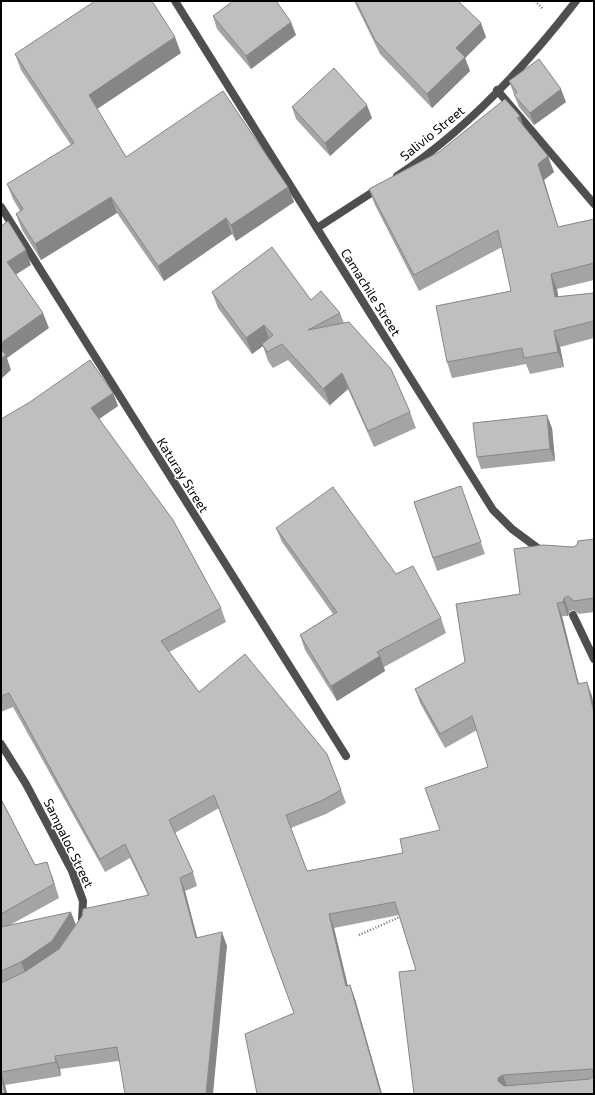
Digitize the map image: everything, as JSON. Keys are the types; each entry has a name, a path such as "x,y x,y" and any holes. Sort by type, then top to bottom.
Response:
{"street":[{"name":"Camachile Street","path":"175,1 493,510 512,529 547,555"},
{"name":"Salivio Street","path":"317,228 402,172 468,122 549,36 576,1"},
{"path":"498,90 594,204"},
{"name":"Katuray Street","path":"1,207 346,756"},
{"path":"573,615 594,659"},
{"name":"Sampaloc Street","path":"1,744 26,784 72,871 83,901 82,926"}],"path":[{"path":"359,935 408,913"}],"building":[{"path":"95,1 152,1 175,37 89,95 126,157 223,91 288,187 231,225 226,218 158,266 111,197 35,244 16,214 23,209 7,184 74,143 15,54"},
{"path":"233,1 276,1 291,22 246,56 213,16"},
{"path":"356,1 458,1 481,23 456,48 465,57 427,94 375,40"},
{"path":"539,59 561,89 530,113 514,95 517,92 509,81"},
{"path":"334,68 367,105 325,143 292,107"},
{"path":"505,99 520,116 517,118 548,156 538,164 558,227 594,219 594,263 551,274 555,297 594,293 594,321 554,331 558,352 524,358 522,348 447,362 436,306 511,291 498,230 414,275 369,189 439,152"},
{"path":"8,221 26,250 7,262 43,313 1,343 1,226"},
{"path":"272,247 311,300 321,291 340,313 308,330 349,322 391,369 410,412 368,431 342,373 324,388 326,392 282,344 267,352 262,344 273,335 264,325 246,338 212,292"},
{"path":"1,349 6,355 1,359"},
{"path":"90,360 113,393 91,408 173,520 221,608 161,641 199,692 245,654 327,754 341,790 321,801 286,815 307,871 403,853 400,839 440,830 425,788 488,767 472,716 440,734 415,689 465,662 456,604 520,594 514,549 543,545 573,547 577,545 578,541 594,539 594,598 574,601 568,596 564,598 563,602 557,603 578,684 587,682 594,713 594,1075 592,1069 503,1075 498,1078 498,1081 504,1086 590,1079 594,1076 594,1094 414,1094 399,972 416,970 395,902 329,914 346,986 350,985 381,1094 257,1094 245,1034 294,1013 214,795 169,820 193,872 180,878 196,938 222,932 206,1094 125,1094 117,1047 55,1056 56,1062 1,1072 1,983 26,971 59,949 82,916 83,909 149,895 125,844 100,859 9,693 1,696 1,419 30,402"},
{"path":"547,415 550,449 477,457 473,423"},
{"path":"461,486 481,542 433,558 414,502"},
{"path":"333,487 396,574 413,566 441,618 377,652 380,656 331,686 300,635 337,612 276,528"},
{"path":"1,799 35,865 47,862 54,884 1,914"},
{"path":"71,912 52,941 21,962 1,971 1,927"},
{"path":"1,1075 5,1094 1,1094"}]}
